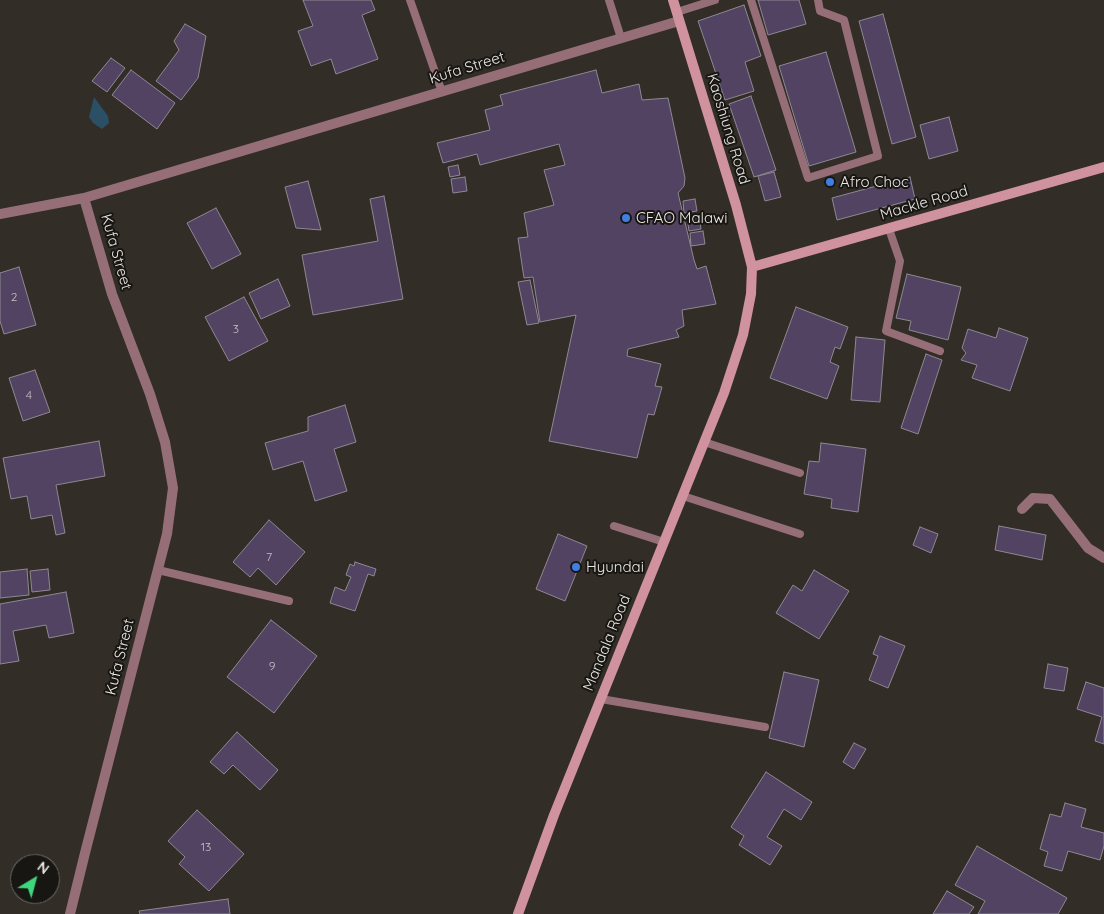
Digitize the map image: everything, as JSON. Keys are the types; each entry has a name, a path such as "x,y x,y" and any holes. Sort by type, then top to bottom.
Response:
{"street":[{"name":"Kaoshiung Road","path":"673,0 736,205 752,267"},
{"name":"Kufa Street","path":"70,914 84,853 167,534 173,488 165,442 150,394 112,294 84,198 621,38 678,16"},
{"name":"Mackle Road","path":"752,267 1104,167"},
{"path":"0,214 84,198"},
{"name":"Mandala Road","path":"518,914 554,815 724,393 743,335 751,294 752,267"},
{"path":"1022,509 1033,498 1050,499 1088,548 1104,558"}],"lane":[{"path":"410,0 442,92"},
{"path":"610,0 621,38"},
{"path":"678,16 715,0"},
{"path":"751,0 808,178 878,156 844,20 820,11 818,0"},
{"path":"889,229 900,261 886,331 940,351"},
{"path":"704,442 800,473"},
{"path":"683,496 800,534"},
{"path":"614,526 664,542"},
{"path":"158,570 288,601"},
{"path":"601,699 765,727"}],"water":[{"path":"94,97 108,116 109,123 102,129 93,123 89,117"}],"building":[{"path":"303,0 371,0 375,10 362,15 378,59 336,74 331,59 311,66 298,31 313,26"},
{"path":"758,0 799,0 806,24 768,35"},
{"path":"744,5 761,56 745,62 754,91 725,100 698,21"},
{"path":"883,14 916,137 892,144 859,21"},
{"path":"185,24 206,36 198,78 181,100 156,81 179,50 174,41"},
{"path":"826,52 856,152 809,166 779,66"},
{"path":"111,58 125,68 107,92 92,81"},
{"path":"131,70 175,103 157,129 112,95"},
{"path":"596,70 602,93 639,84 642,100 668,98 685,178 684,186 678,193 697,269 706,266 716,304 682,310 684,326 676,330 679,337 628,349 627,356 661,364 655,386 662,387 654,415 648,414 637,458 549,441 576,315 540,322 533,277 524,278 518,238 528,237 524,213 554,205 544,170 565,165 559,144 480,165 477,154 443,163 437,143 490,130 485,110 503,105 500,95"},
{"path":"751,96 776,170 754,177 729,104"},
{"path":"949,117 958,151 929,159 920,125"},
{"path":"458,165 460,175 450,177 448,167"},
{"path":"774,172 781,197 765,201 758,176"},
{"path":"465,177 467,191 453,193 451,179"},
{"path":"910,177 915,199 837,220 832,198"},
{"path":"308,181 321,230 296,228 285,187"},
{"path":"384,196 403,299 313,315 302,255 378,241 370,199"},
{"path":"695,199 697,211 684,213 683,201"},
{"path":"216,208 241,254 212,269 187,223"},
{"path":"699,216 701,229 689,231 687,217"},
{"path":"703,231 705,244 691,246 690,233"},
{"path":"19,267 36,325 4,334 0,321 0,273"},
{"path":"907,274 961,287 948,340 909,330 911,321 896,318"},
{"path":"278,279 290,306 261,319 249,293"},
{"path":"530,280 539,323 527,325 518,282"},
{"path":"244,297 268,341 229,361 205,317"},
{"path":"796,307 848,327 840,349 835,347 830,362 839,366 827,399 770,378"},
{"path":"999,328 1028,338 1010,391 972,378 977,365 961,360 966,353 962,348 968,329 996,338"},
{"path":"856,337 885,340 880,402 851,400"},
{"path":"926,354 942,360 918,434 901,428"},
{"path":"35,370 50,412 23,421 9,378"},
{"path":"345,405 356,442 334,449 347,491 315,501 303,461 273,470 265,443 308,431 308,417"},
{"path":"99,441 105,476 56,485 65,533 56,535 52,515 31,519 27,496 11,499 3,458"},
{"path":"821,443 866,449 858,512 831,508 832,499 804,494 809,461 819,462"},
{"path":"269,520 305,552 276,585 258,568 250,577 233,562"},
{"path":"999,526 1046,535 1042,560 995,550"},
{"path":"920,527 938,534 931,553 913,545"},
{"path":"558,534 587,546 565,601 536,589"},
{"path":"355,562 376,569 374,576 368,574 355,611 330,603 335,587 345,591 351,577 346,575 350,564 354,566"},
{"path":"27,569 29,595 0,598 0,572"},
{"path":"48,569 50,590 32,592 30,571"},
{"path":"814,570 849,591 819,639 776,613 793,585 802,591"},
{"path":"66,592 74,633 49,638 46,625 13,631 19,661 0,664 0,604"},
{"path":"271,620 317,656 274,713 227,677"},
{"path":"880,636 905,646 888,688 869,680 878,656 873,654"},
{"path":"1048,664 1068,668 1064,691 1044,688"},
{"path":"784,672 819,680 804,747 769,738"},
{"path":"1086,682 1104,688 1104,744 1095,741 1102,717 1077,709"},
{"path":"237,732 278,770 260,790 233,765 224,774 210,762"},
{"path":"854,743 866,749 854,769 843,762"},
{"path":"766,772 812,802 801,820 784,809 767,837 782,846 770,865 739,845 744,836 731,827"},
{"path":"1065,803 1086,809 1081,827 1104,833 1104,846 1100,860 1068,851 1062,871 1044,866 1048,852 1040,849 1050,814 1061,817"},
{"path":"197,810 244,854 209,891 179,864 185,857 168,841"},
{"path":"977,846 1067,898 1058,914 978,914 985,901 955,885"},
{"path":"947,891 974,907 969,914 933,914"},
{"path":"228,899 230,914 140,914 139,911"}],"place":[{"name":"Afro Choc","path":"830,182"},
{"name":"CFAO Malawi","path":"626,218"},
{"name":"Hyundai","path":"576,567"}]}
